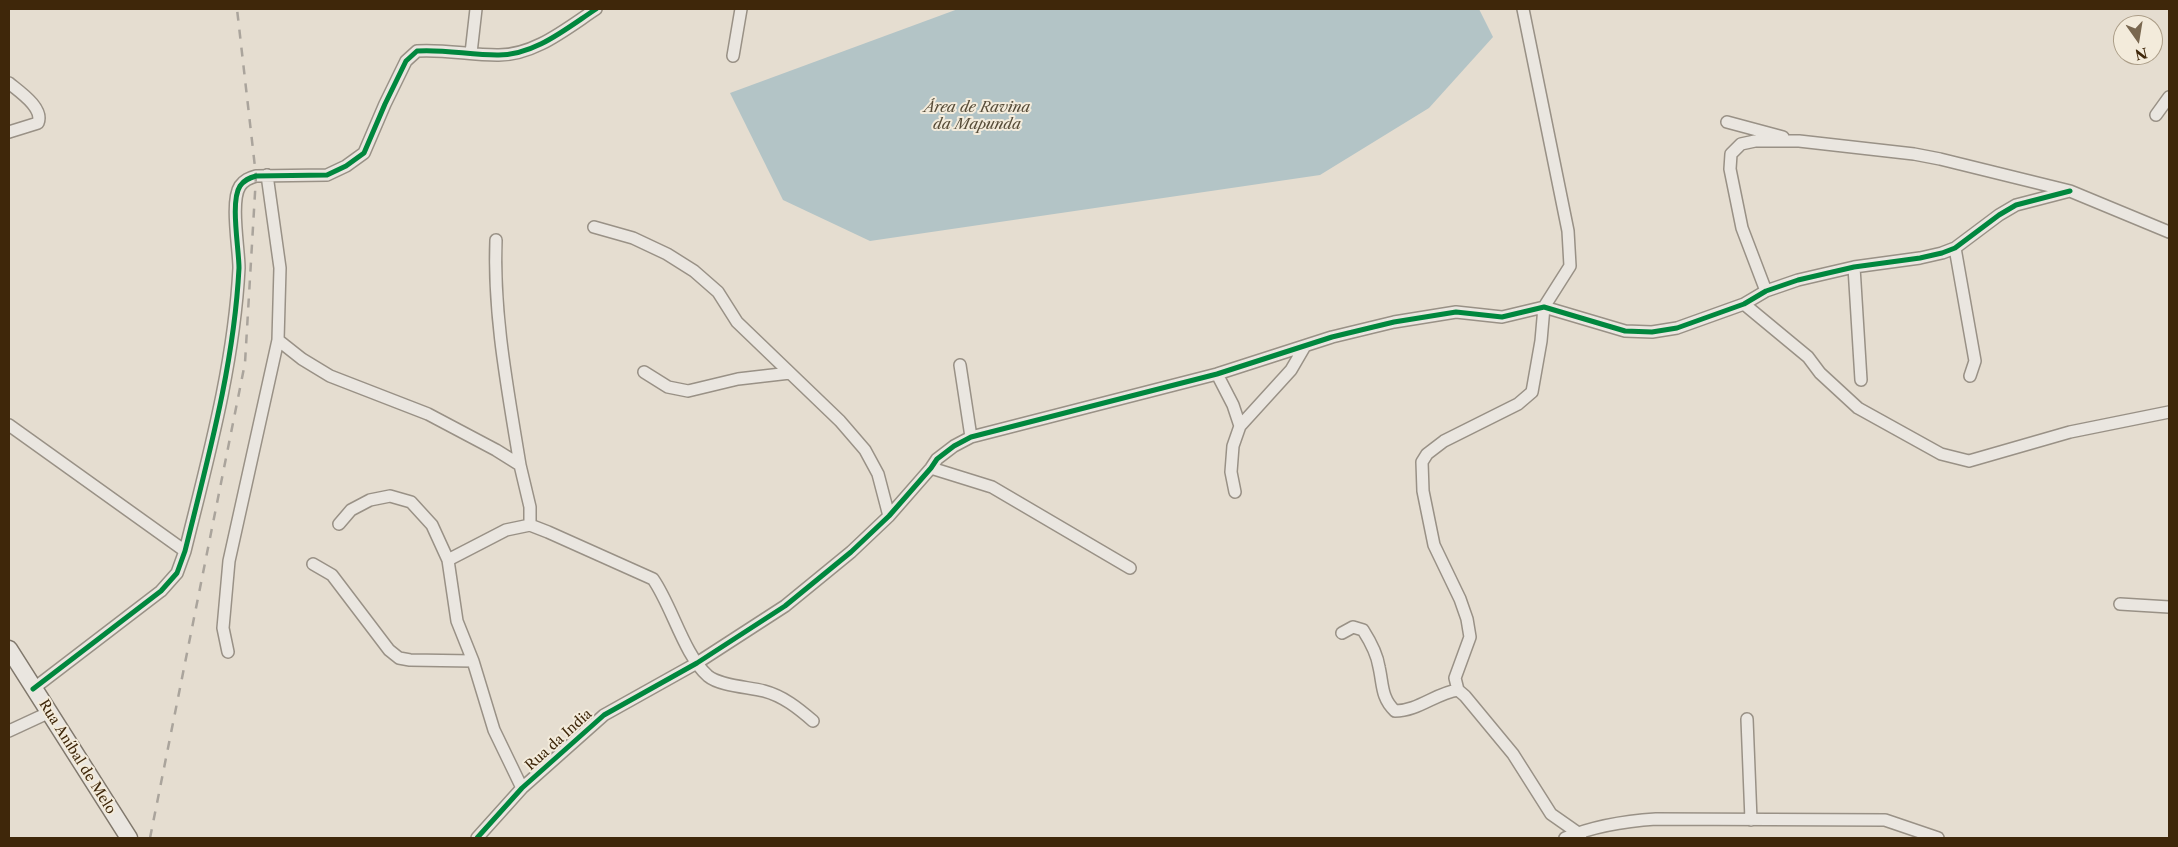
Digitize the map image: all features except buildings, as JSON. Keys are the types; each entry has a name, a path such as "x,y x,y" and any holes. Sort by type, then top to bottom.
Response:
{"street":[{"path":"471,53 476,9"},
{"path":"33,689 161,591 177,573 185,551 229,362 239,267 236,205 239,187 245,180 266,175 327,175 346,166 364,153 385,104 410,55 416,51 499,55 528,49 556,36 596,9"},
{"path":"733,56 741,18 741,9"},
{"path":"1523,9 1568,231 1570,266 1544,307 1541,341 1532,392 1518,404 1444,440 1427,454 1422,462 1423,490 1434,545 1454,584 1469,628 1470,636 1466,651 1455,678 1458,690 1513,754 1551,814 1581,835"},
{"path":"9,83 38,110 40,118 38,123 32,126 9,132"},
{"path":"2156,115 2169,97"},
{"path":"1727,122 1799,141"},
{"path":"1766,291 1742,228 1732,189 1730,169 1732,154 1741,144 1755,141 1799,141 1914,154 2070,191 2169,232"},
{"path":"228,652 223,628 230,561 278,340 280,268 266,175"},
{"path":"1544,307 1625,331 1652,332 1677,328 1744,304 1766,291 1798,280 1854,267 1920,258 1955,248 1999,215 2016,205 2070,191"},
{"path":"594,227 633,238 667,254 694,271 718,292 737,322 840,421 864,450 878,474 889,516"},
{"path":"496,240 495,274 500,327 520,465 530,507 530,526"},
{"path":"1955,248 1975,360 1970,376"},
{"path":"1854,267 1861,380"},
{"path":"1744,304 1808,357 1820,373 1858,408 1941,454 1969,461 2070,432 2169,412"},
{"name":"Rua da India","path":"477,838 522,788 604,715 697,663 785,606 850,552 889,516 931,468 937,458 970,437 1217,374 1305,346 1394,322 1456,312 1502,317 1544,307"},
{"path":"278,340 302,359 330,376 428,414 520,465"},
{"path":"1235,492 1231,472 1233,446 1240,426 1291,370 1305,346"},
{"path":"960,365 970,437"},
{"path":"644,372 668,388 688,391 738,379 790,373"},
{"path":"1217,374 1234,406 1240,426"},
{"path":"9,425 185,551"},
{"path":"931,468 992,487 1130,568"},
{"path":"339,524 351,510 370,500 390,496 411,502 432,525 448,560 457,622 473,661 494,730 522,788"},
{"path":"448,560 506,530 530,526 653,579 662,591 697,663 710,678 735,686 766,691 792,703 813,721"},
{"path":"313,564 332,575 389,650 399,658 473,661"},
{"path":"2120,604 2169,607"},
{"path":"1342,633 1353,626 1363,630 1372,646 1379,666 1382,689 1387,704 1395,711 1406,711 1445,692 1458,690"},
{"name":"Rua Aníbal de Melo","path":"9,650 50,712 124,833 129,838"},
{"path":"9,731 50,712"},
{"path":"1747,719 1751,820"},
{"path":"1565,838 1581,835 1625,820 1885,820 1938,838"}],"water":[{"name":"Área de Ravina da Mapunda","path":"958,9 1479,9 1493,37 1429,108 1320,175 870,241 783,200 730,93"}],"railway":[{"path":"150,838 245,363 256,176 237,9"}],"cycle path":[{"path":"33,689 161,591 177,573 185,551 211,446 232,340 239,268 235,214 237,193 240,186 256,176 327,175 346,166 364,153 406,61 417,51 487,55 511,54 524,51 550,39 596,9"},
{"path":"477,838 522,788 604,715 697,663 785,606 851,552 889,516 937,459 954,446 971,437 1217,374 1332,337 1394,322 1456,312 1502,317 1544,307 1625,331 1652,332 1677,328 1744,304 1766,291 1798,280 1854,267 1942,253 1955,248 1999,215 2016,205 2070,191"}]}
